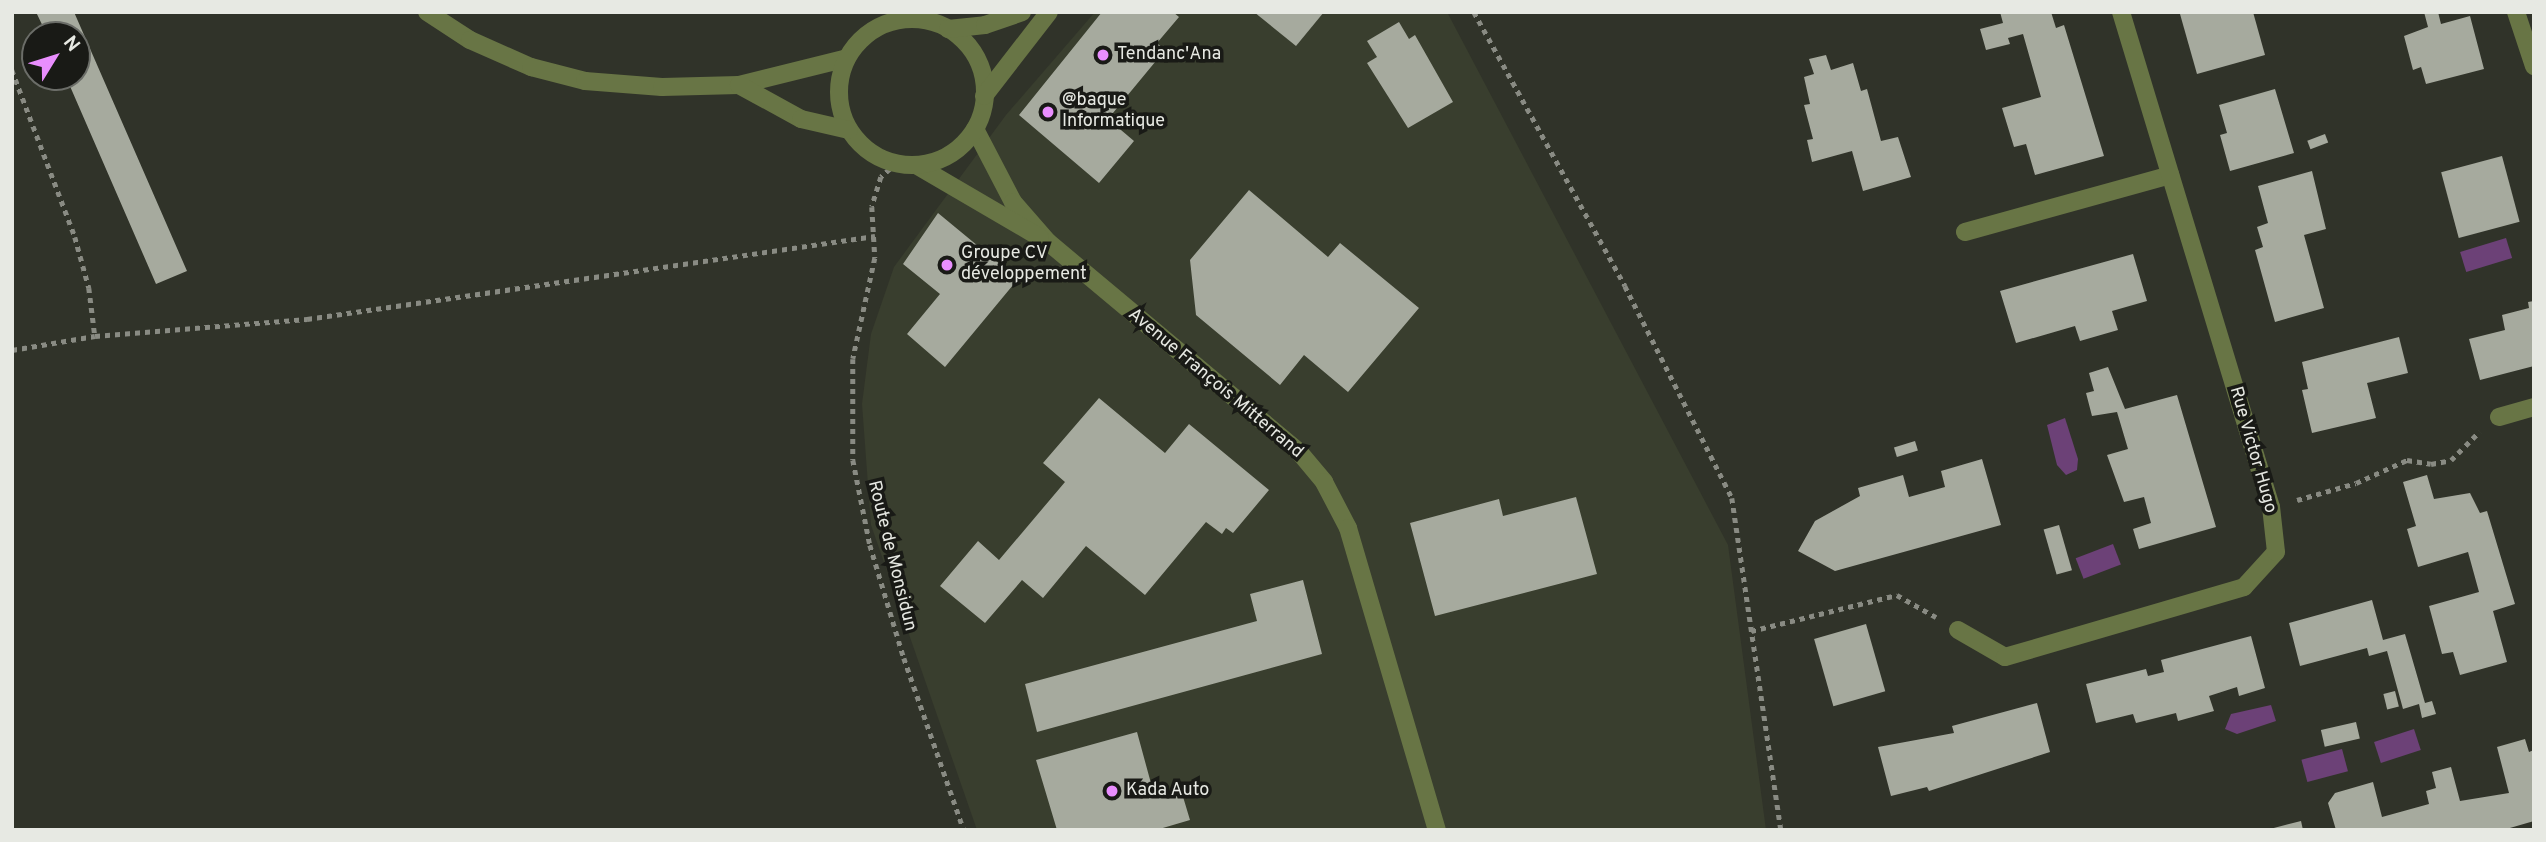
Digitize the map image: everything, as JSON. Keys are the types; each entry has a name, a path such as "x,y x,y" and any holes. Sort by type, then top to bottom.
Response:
{"street":[{"path":"427,12 470,40 531,67 585,81 663,88 739,85 847,58"},
{"path":"1022,12 985,25 948,29 916,20 900,20 869,33 847,58 839,94 849,130 861,145 895,163 916,165 950,154 975,129 985,96 1049,12"},
{"name":"Rue Victor Hugo","path":"1958,630 2005,657 2244,587 2276,552 2271,507 2121,12"},
{"path":"2516,12 2534,66"},
{"path":"948,29 979,65 985,96"},
{"path":"739,85 801,119 849,130"},
{"name":"Avenue François Mitterrand","path":"975,129 1013,202 1048,242 1300,453 1325,482 1348,527 1437,830"},
{"name":"Avenue François Mitterrand","path":"916,165 993,214 1048,242"},
{"path":"1965,232 2170,175"},
{"path":"2499,417 2534,407"}],"path":[{"path":"1474,12 1625,286 1732,498 1780,830"},
{"path":"12,71 75,237 89,288 95,336"},
{"name":"Route de Monsidun","path":"895,163 881,177 872,207 875,258 853,359 853,460 870,545 900,646 964,830"},
{"path":"12,350 95,336 307,319 875,236"},
{"path":"2271,507 2356,483 2407,460 2431,464 2451,460 2472,437 2499,417"},
{"path":"1751,631 1897,595 1958,630"}],"shaded area":[{"path":"1095,12 1447,12 1728,545 1766,830 977,830 871,525 862,404 871,334 894,267 1006,115"},
{"path":"2506,238 2512,258 2466,272 2460,252"},
{"path":"2065,418 2078,459 2077,470 2066,475 2057,465 2047,425"},
{"path":"2113,544 2121,565 2084,579 2076,558"},
{"path":"2271,705 2276,721 2237,734 2225,729 2231,714"},
{"path":"2414,729 2421,750 2381,763 2374,742"},
{"path":"2342,749 2348,771 2307,782 2301,760"}],"building":[{"path":"36,12 74,12 78,21 40,21"},
{"path":"1102,12 1173,12 1179,17 1157,43 1165,50 1108,119 1134,141 1099,183 1019,115"},
{"path":"1254,12 1324,12 1296,46"},
{"path":"2000,12 2051,12 2056,28 2064,25 2104,156 2035,175 2026,144 2014,147 2002,108 2041,97 2023,34 2008,38 2010,44 1986,50 1980,29 2003,23"},
{"path":"2253,12 2265,55 2197,74 2180,14"},
{"path":"2424,12 2438,12 2441,24 2470,16 2484,69 2426,84 2421,67 2413,70 2404,36 2428,27"},
{"path":"1399,22 1409,39 1415,35 1453,102 1408,128 1367,63 1377,57 1367,41"},
{"path":"91,51 187,271 156,284 72,91 91,91"},
{"path":"1826,55 1831,70 1853,63 1861,91 1867,89 1881,141 1898,137 1911,177 1863,191 1852,151 1812,162 1807,140 1813,139 1804,105 1810,104 1804,77 1814,74 1809,59"},
{"path":"2275,89 2294,153 2230,171 2220,135 2227,133 2219,105"},
{"path":"2325,134 2328,142 2310,149 2307,141"},
{"path":"2502,156 2520,222 2459,238 2441,172"},
{"path":"2312,171 2326,229 2304,235 2324,308 2275,322 2255,250 2263,247 2257,227 2268,223 2258,186"},
{"path":"1249,190 1328,257 1340,243 1419,308 1348,392 1304,355 1280,385 1196,315 1190,260"},
{"path":"938,213 1018,279 945,367 907,334 940,294 903,264"},
{"path":"2133,254 2147,301 2112,311 2118,330 2080,341 2075,326 2016,343 2000,291"},
{"path":"2534,301 2534,366 2480,380 2469,339 2505,330 2502,315 2529,308 2528,302"},
{"path":"2399,337 2408,373 2367,383 2376,418 2312,433 2302,390 2308,389 2302,362"},
{"path":"2108,367 2125,409 2177,395 2216,527 2139,549 2133,529 2151,523 2144,497 2124,502 2107,455 2128,449 2117,412 2092,416 2086,393 2094,391 2089,373"},
{"path":"1099,398 1165,453 1189,424 1269,490 1233,533 1226,528 1222,534 1206,522 1145,595 1086,546 1043,598 1022,580 985,623 940,586 978,541 999,560 1065,482 1043,463"},
{"path":"1915,441 1918,451 1897,457 1894,447"},
{"path":"1982,459 2001,525 1835,571 1798,551 1815,521 1860,496 1858,488 1903,475 1909,497 1945,487 1941,471"},
{"path":"2427,475 2434,499 2470,493 2480,513 2487,511 2515,604 2493,611 2507,662 2460,675 2453,652 2442,654 2429,606 2479,592 2468,552 2418,567 2407,529 2416,526 2403,482"},
{"path":"1576,497 1597,574 1435,616 1410,523 1499,499 1503,516"},
{"path":"2059,525 2072,570 2057,575 2044,529"},
{"path":"1303,580 1322,654 1037,732 1025,684 1257,621 1250,594"},
{"path":"2372,600 2383,640 2405,634 2425,703 2432,701 2436,714 2422,718 2419,704 2403,709 2387,651 2369,656 2367,648 2300,666 2289,623"},
{"path":"1866,624 1885,691 1833,706 1814,639"},
{"path":"2251,636 2265,688 2239,696 2237,687 2209,696 2214,711 2178,721 2176,713 2136,723 2133,714 2096,723 2086,684 2146,669 2148,676 2164,672 2161,660"},
{"path":"2395,691 2399,707 2387,709 2383,694"},
{"path":"2037,703 2050,752 1929,791 1927,787 1891,796 1878,747 1954,733 1952,726"},
{"path":"2356,722 2360,739 2325,747 2321,730"},
{"path":"1137,732 1155,798 1181,790 1190,820 1156,830 1057,830 1036,760"},
{"path":"2525,739 2529,752 2534,750 2534,821 2503,830 2336,830 2328,803 2335,793 2373,782 2382,817 2429,804 2426,791 2436,788 2432,772 2451,767 2460,801 2509,793 2497,747"},
{"path":"2301,821 2303,830 2270,830 2270,829"}],"place":[{"name":"Tendanc'Ana","path":"1103,55"},
{"name":"@baque Informatique","path":"1048,112"},
{"name":"Groupe CV développement","path":"947,265"},
{"name":"Kada Auto","path":"1112,791"}]}
